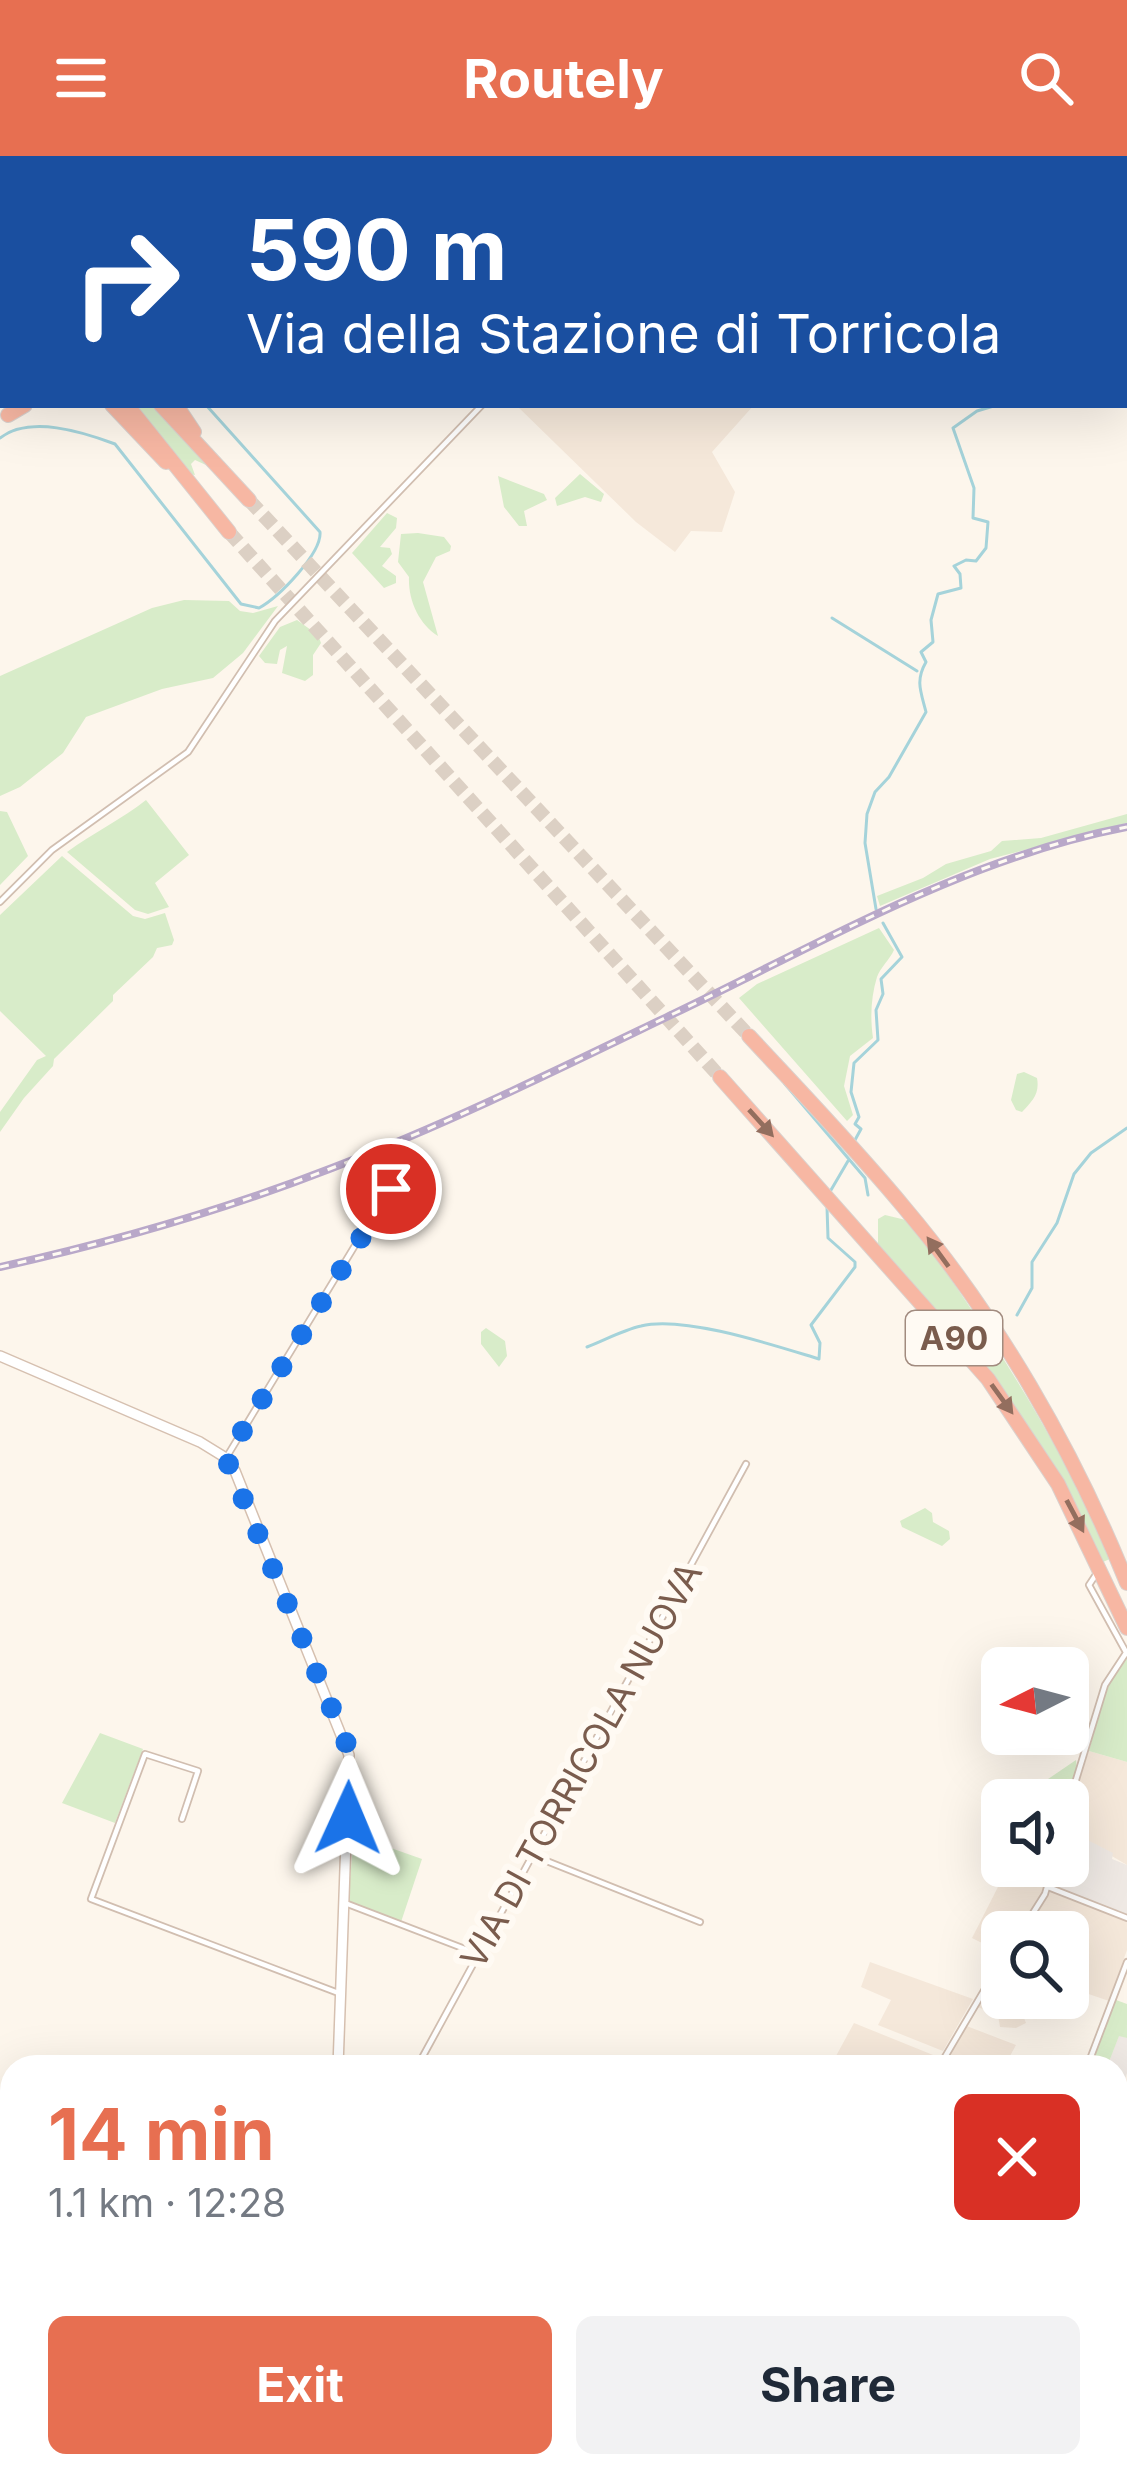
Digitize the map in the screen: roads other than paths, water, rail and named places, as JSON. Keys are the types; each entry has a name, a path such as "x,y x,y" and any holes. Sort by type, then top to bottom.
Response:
{"highway":[{"path":"115,408 154,453 176,467"},
{"path":"129,408 229,532"},
{"path":"164,408 249,500"},
{"path":"178,408 197,442"},
{"name":"A90","path":"749,1036 905,1208 966,1290 1065,1449 1127,1583"},
{"name":"A90","path":"720,1077 943,1324 998,1392 1065,1497 1127,1628"}],"street":[{"path":"0,902 52,850 188,752 275,621 479,408"},
{"path":"226,1458 385,1196 410,1179 406,1160 391,1166 396,1185"},
{"path":"0,1356 130,1410 226,1458 349,1752 338,2055"},
{"name":"VIA DI TORRICOLA NUOVA","path":"423,2055 746,1464"},
{"path":"1108,1568 1117,1564"},
{"path":"1076,1779 1105,1685 1127,1653 1089,1585 1097,1573"},
{"path":"182,1819 198,1771 146,1753 91,1899 341,1994"},
{"path":"534,1856 700,1922"},
{"path":"1034,1911 1048,1887 1127,1918"},
{"path":"345,1903 478,1954"},
{"path":"1092,2055 1127,1962"},
{"path":"946,2055 981,1996"}],"waterway":[{"path":"0,438 12,431 41,427 115,444 241,604 259,608 298,574 320,532 209,408"},
{"path":"876,909 865,843 867,814 875,792 889,777 926,712 920,681 926,662 921,652 933,642 931,620 938,594 961,588 954,566 976,561 986,548 988,522 973,518 974,488 953,428 987,408"},
{"path":"832,618 917,671"},
{"path":"855,1140 861,1129 855,1124 859,1117 851,1092 854,1063 878,1040 881,979 902,957 883,923"},
{"path":"785,1084 865,1178 868,1195"},
{"path":"1017,1315 1032,1288 1032,1262 1057,1223 1074,1174 1091,1153 1127,1128"},
{"path":"831,1190 848,1161"},
{"path":"587,1347 641,1326 681,1325 819,1359 820,1343 811,1325 855,1267 828,1238 827,1207"}],"tunnel":[{"path":"249,500 749,1036"},
{"path":"229,532 720,1077"}],"railway":[{"path":"0,1267 168,1224 332,1168 504,1095 951,881 1008,859 1127,827"}]}
